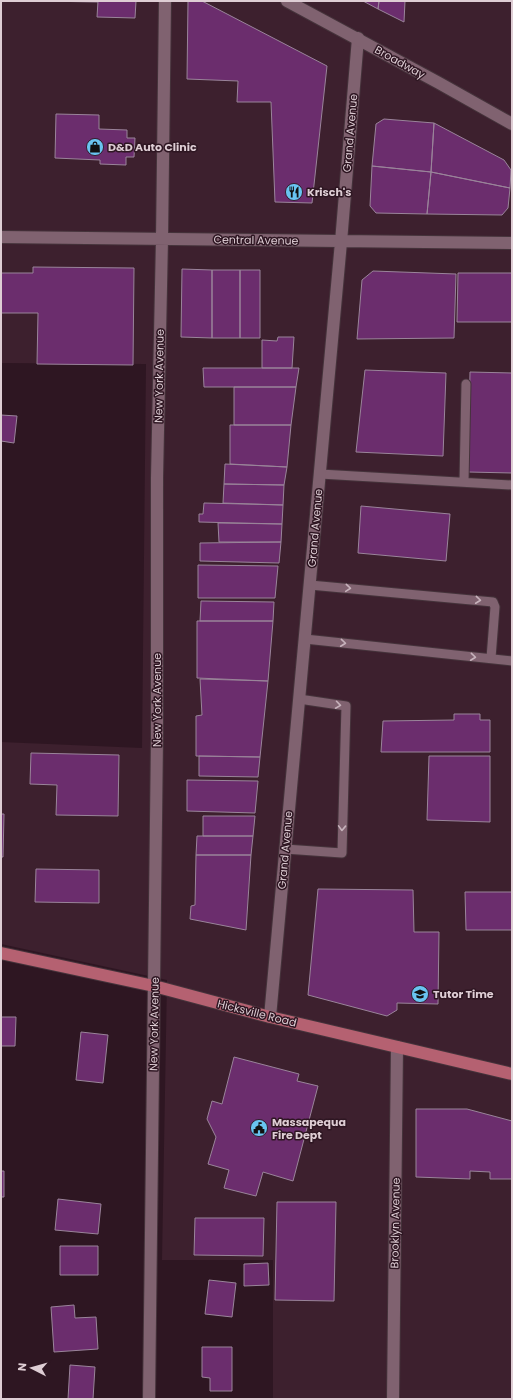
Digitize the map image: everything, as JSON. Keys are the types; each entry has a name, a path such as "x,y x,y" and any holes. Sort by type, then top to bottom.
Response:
{"main road":[{"name":"Hicksville Road","path":"1,953 154,986 270,1017 512,1074"}],"street":[{"name":"New York Avenue","path":"149,1399 157,738 157,478 165,1"},
{"name":"Broadway","path":"287,1 358,38 512,124"},
{"name":"Grand Avenue","path":"270,1017 341,242 358,38"},
{"name":"Central Avenue","path":"1,237 512,244"},
{"name":"Brooklyn Avenue","path":"393,1399 397,1047"}],"lane":[{"path":"464,482 466,384"},
{"path":"320,474 512,485"},
{"path":"310,585 493,602 495,607 491,658"},
{"path":"304,639 512,661"},
{"path":"285,849 342,853 346,706 299,699"}],"shaded area":[{"path":"1,1 512,1 512,1399 273,1399 273,1260 162,1260 167,980 1,944 1,742 142,748 146,364 1,363"}],"building":[{"path":"42,1 98,1 98,2"},
{"path":"98,1 136,1 135,18 97,17"},
{"path":"188,1 202,1 327,66 312,203 275,202 271,102 237,102 238,81 187,79"},
{"path":"363,1 379,1 378,9"},
{"path":"379,1 405,1 404,22 378,9"},
{"name":"D&D Auto Clinic","path":"56,114 99,115 99,129 127,130 127,138 135,138 134,157 126,157 126,165 100,164 100,160 55,158"},
{"path":"384,119 434,123 431,172 372,166 376,124"},
{"path":"434,123 504,160 511,170 510,188 431,172"},
{"path":"372,166 431,172 427,214 376,213 370,206"},
{"path":"431,172 510,188 508,208 502,215 427,214"},
{"path":"33,267 134,268 133,365 37,364 38,313 1,313 1,273 33,273"},
{"path":"182,269 212,270 212,338 181,337"},
{"path":"212,270 240,270 240,338 212,338"},
{"path":"240,270 260,270 260,338 240,338"},
{"path":"373,271 456,274 454,338 357,339 362,280"},
{"path":"458,273 512,273 512,322 457,322"},
{"path":"278,337 294,337 292,368 262,368 262,340 277,341"},
{"path":"203,368 299,368 296,387 204,387"},
{"path":"365,370 446,373 443,456 356,452"},
{"path":"470,372 512,373 512,473 468,472"},
{"path":"234,387 296,387 291,425 234,425"},
{"path":"1,415 17,416 14,443 1,441"},
{"path":"230,425 291,425 287,467 230,464"},
{"path":"225,464 287,467 284,485 224,484"},
{"path":"224,484 284,485 283,505 223,503"},
{"path":"204,503 283,505 282,524 199,522 199,514 203,514"},
{"path":"361,506 450,514 446,561 358,553"},
{"path":"218,523 282,524 281,542 219,542"},
{"path":"281,542 279,563 200,561 200,543"},
{"path":"198,565 278,566 275,598 198,598"},
{"path":"201,601 274,602 273,621 200,621"},
{"path":"197,621 273,621 268,681 197,678"},
{"path":"200,679 268,681 260,757 196,756 196,716 202,715"},
{"path":"454,714 480,714 480,720 490,720 490,752 381,752 383,721 454,720"},
{"path":"31,753 119,755 118,816 56,815 57,785 30,784"},
{"path":"199,756 260,757 258,777 199,776"},
{"path":"429,756 490,756 490,822 427,820"},
{"path":"187,780 258,781 255,813 187,811"},
{"path":"1,814 4,814 3,857 1,857"},
{"path":"203,816 255,816 253,836 203,836"},
{"path":"197,836 253,836 251,855 196,855"},
{"path":"196,855 251,855 246,930 190,919 191,906 195,905"},
{"path":"36,869 99,870 99,903 35,902"},
{"path":"318,889 413,890 414,932 439,932 438,1004 397,1003 397,1010 387,1016 308,995"},
{"path":"465,892 512,892 512,930 466,930"},
{"path":"1,1017 16,1017 15,1046 1,1046"},
{"path":"81,1032 108,1035 103,1083 76,1080"},
{"name":"Massapequa Fire Dept","path":"234,1057 299,1074 297,1081 318,1086 293,1181 263,1172 256,1196 224,1188 229,1170 208,1164 216,1137 207,1119 212,1101 222,1104"},
{"path":"416,1109 467,1109 512,1121 512,1179 490,1179 490,1172 470,1171 470,1179 416,1177"},
{"path":"1,1171 4,1171 4,1197 1,1197"},
{"path":"58,1199 101,1204 98,1234 55,1230"},
{"path":"277,1202 336,1202 334,1301 275,1300"},
{"path":"195,1218 264,1218 263,1256 194,1255"},
{"path":"60,1246 98,1246 98,1275 60,1275"},
{"path":"268,1263 269,1285 244,1286 244,1264"},
{"path":"209,1280 236,1283 232,1317 205,1314"},
{"path":"74,1305 75,1318 96,1317 98,1349 54,1352 51,1307"},
{"path":"202,1347 232,1347 232,1391 210,1391 210,1378 202,1377"},
{"path":"70,1365 95,1367 93,1399 68,1399"}],"place":[{"name":"D&D Auto Clinic","path":"95,147"},
{"name":"Krisch's","path":"294,192"},
{"name":"Tutor Time","path":"420,994"},
{"name":"Massapequa Fire Dept","path":"259,1128"}]}
